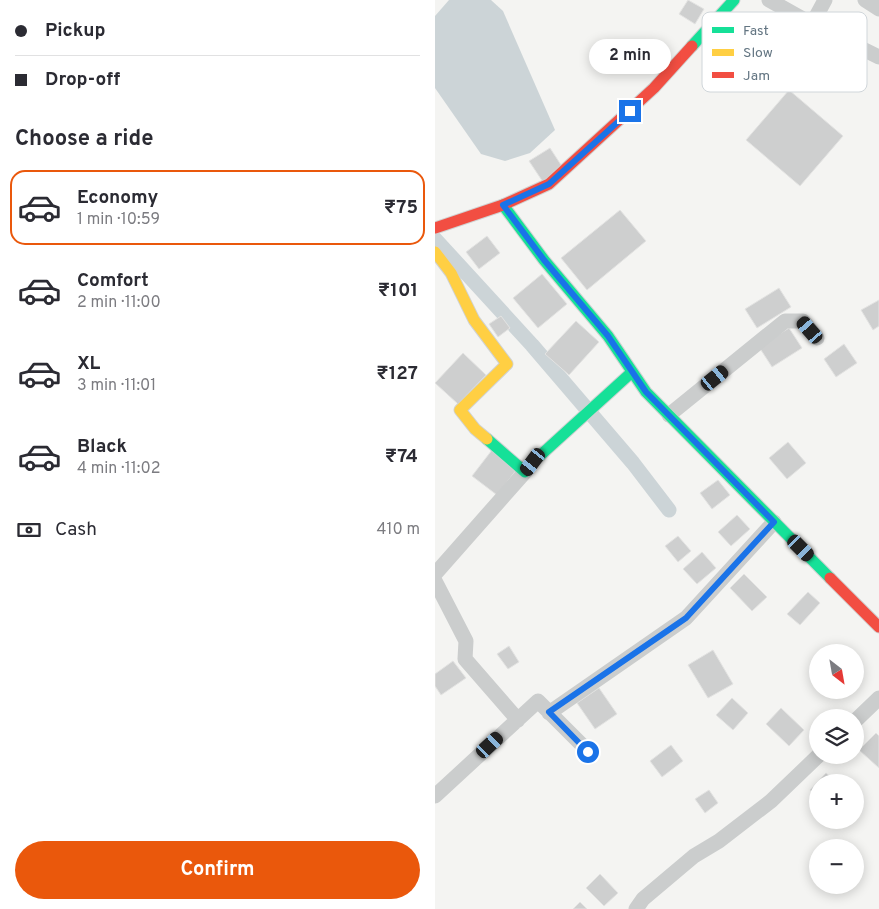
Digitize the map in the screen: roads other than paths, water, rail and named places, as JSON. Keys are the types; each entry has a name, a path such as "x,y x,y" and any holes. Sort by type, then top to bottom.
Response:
{"street":[{"path":"723,12 734,0"},
{"path":"769,0 790,12"},
{"path":"818,12 825,0"},
{"path":"865,0 879,9"},
{"path":"435,228 503,205 549,184 581,157 654,88 702,35"},
{"path":"867,52 879,58"},
{"path":"503,205 544,260 608,336 646,392 879,627"},
{"path":"435,252 446,263 471,315 507,364 459,410 475,429 525,472"},
{"path":"669,415 785,321 803,321 817,338"},
{"path":"435,574 474,533 533,462 632,372"},
{"path":"549,712 686,618 774,522"},
{"path":"435,581 466,641 465,659 518,720"},
{"path":"864,712 879,698"},
{"path":"435,796 538,701 588,752"},
{"path":"636,909 643,900 694,856 719,841 771,801 810,764"}],"waterway":[{"path":"435,239 532,345 633,463 669,510"}]}
